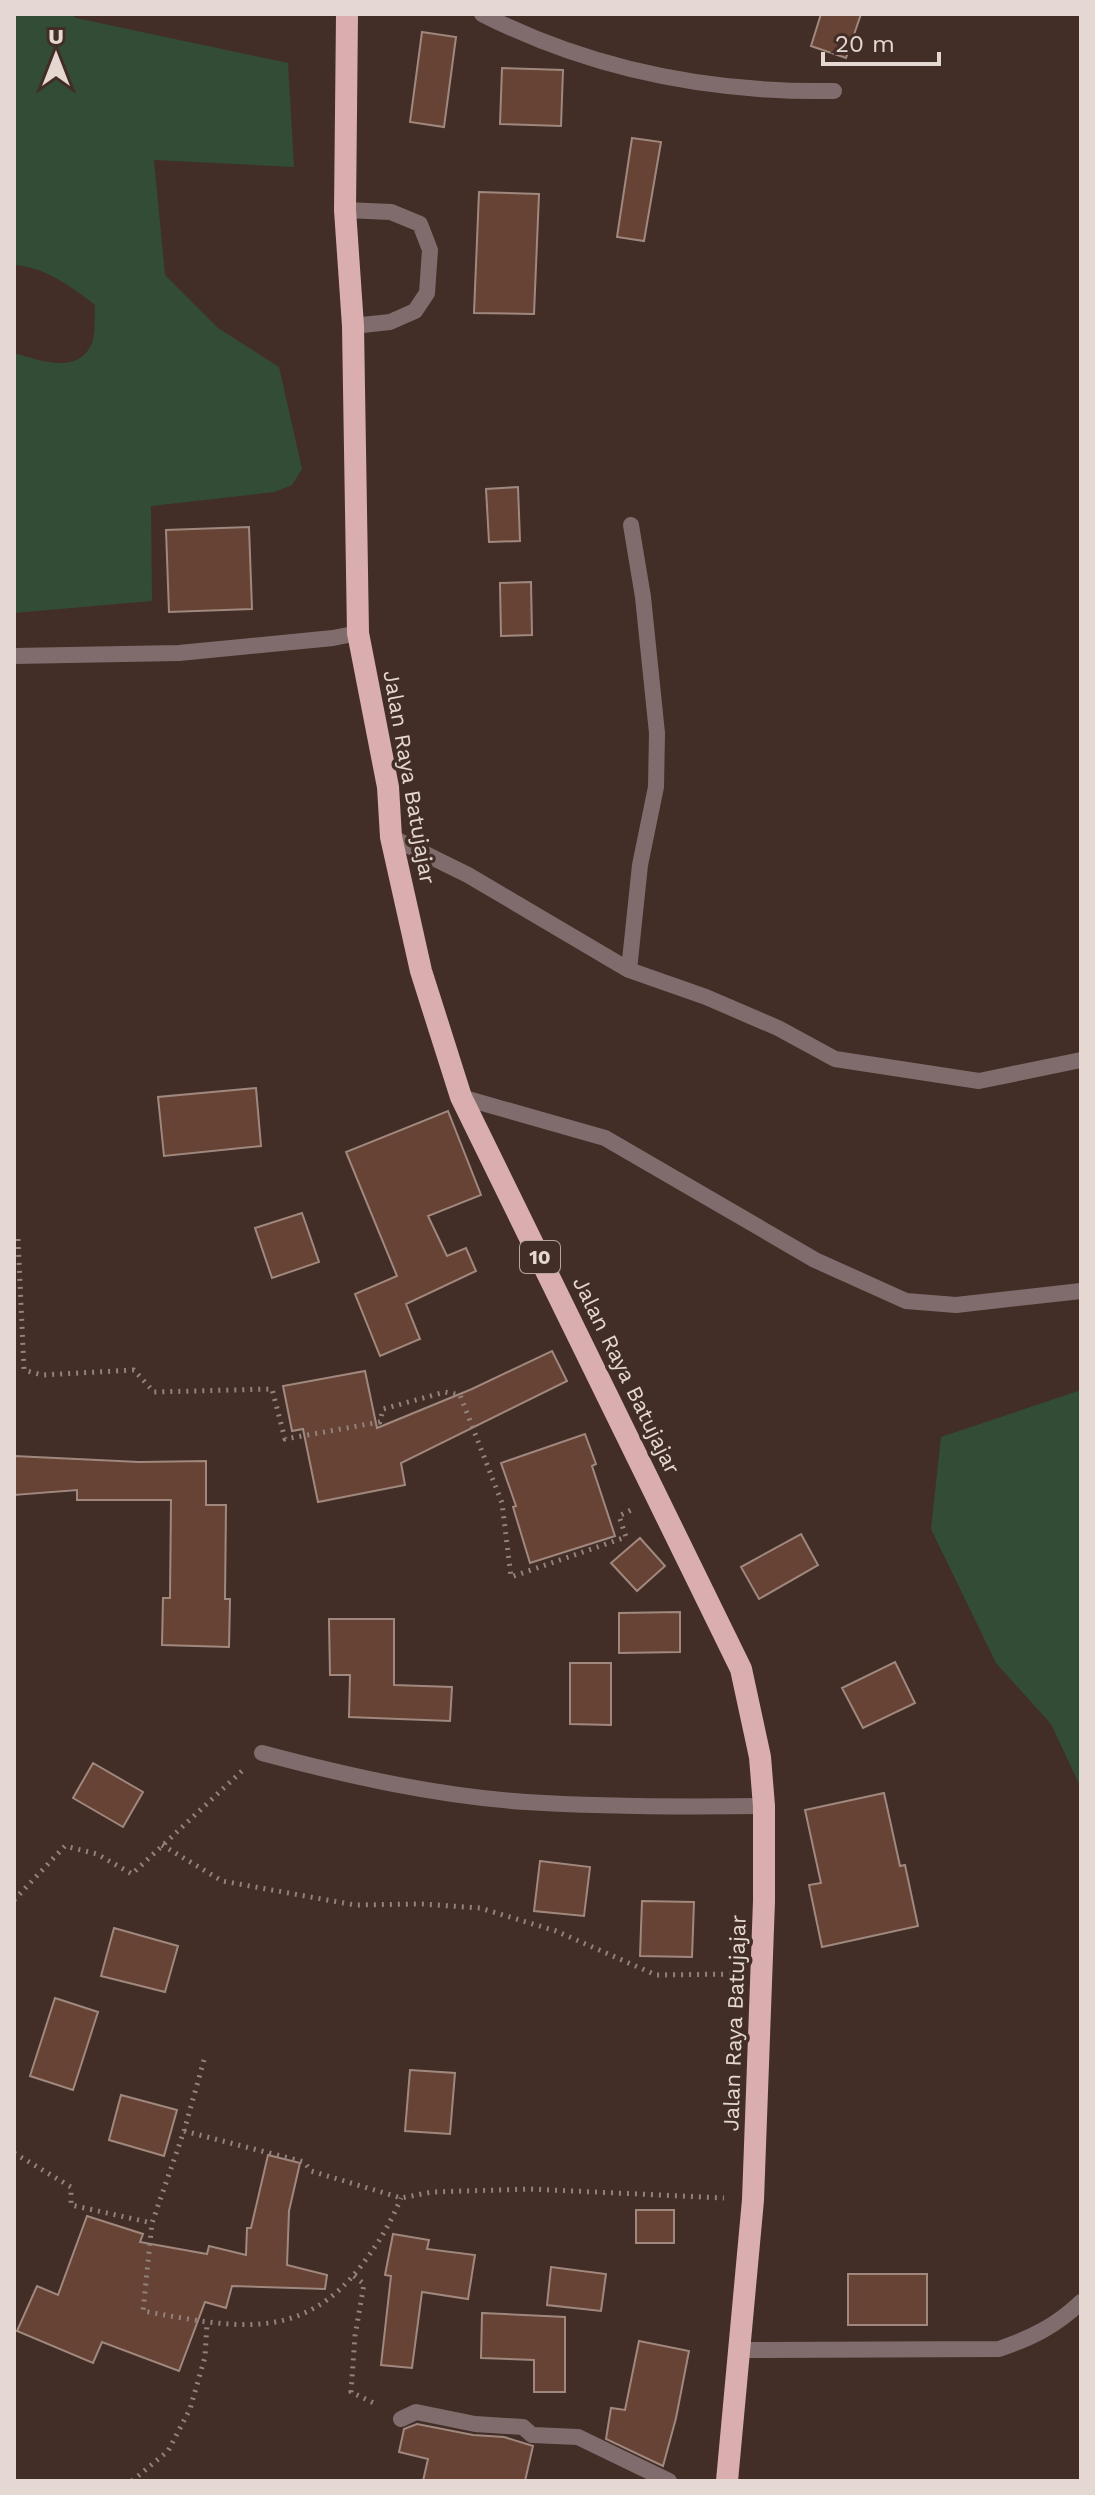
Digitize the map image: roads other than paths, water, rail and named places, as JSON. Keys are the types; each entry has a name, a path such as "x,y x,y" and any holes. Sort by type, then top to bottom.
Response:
{"highway":[{"name":"Jalan Raya Batujajar","path":"347,14 345,210 353,326 358,633 388,787 391,837 421,971 461,1097 741,1669 760,1757 764,1806 762,1974 753,2200 727,2481"}],"street":[{"path":"482,14 524,36 659,77 777,92 834,91"},
{"path":"345,210 391,212 420,224 430,250 427,293 415,311 390,322 353,326"},
{"path":"629,970 640,865 656,787 657,733 643,597 631,525"},
{"path":"14,656 179,653 358,633"},
{"path":"391,837 468,875 629,970 706,997 835,1059 979,1081 1081,1060"},
{"path":"461,1097 605,1138 815,1260 906,1301 956,1305 1081,1291"},
{"path":"262,1753 387,1782 525,1802 764,1806"},
{"path":"739,2350 999,2349 1034,2337 1081,2302"},
{"path":"401,2419 416,2412 475,2424 523,2427 532,2435 578,2437 669,2481"}]}
